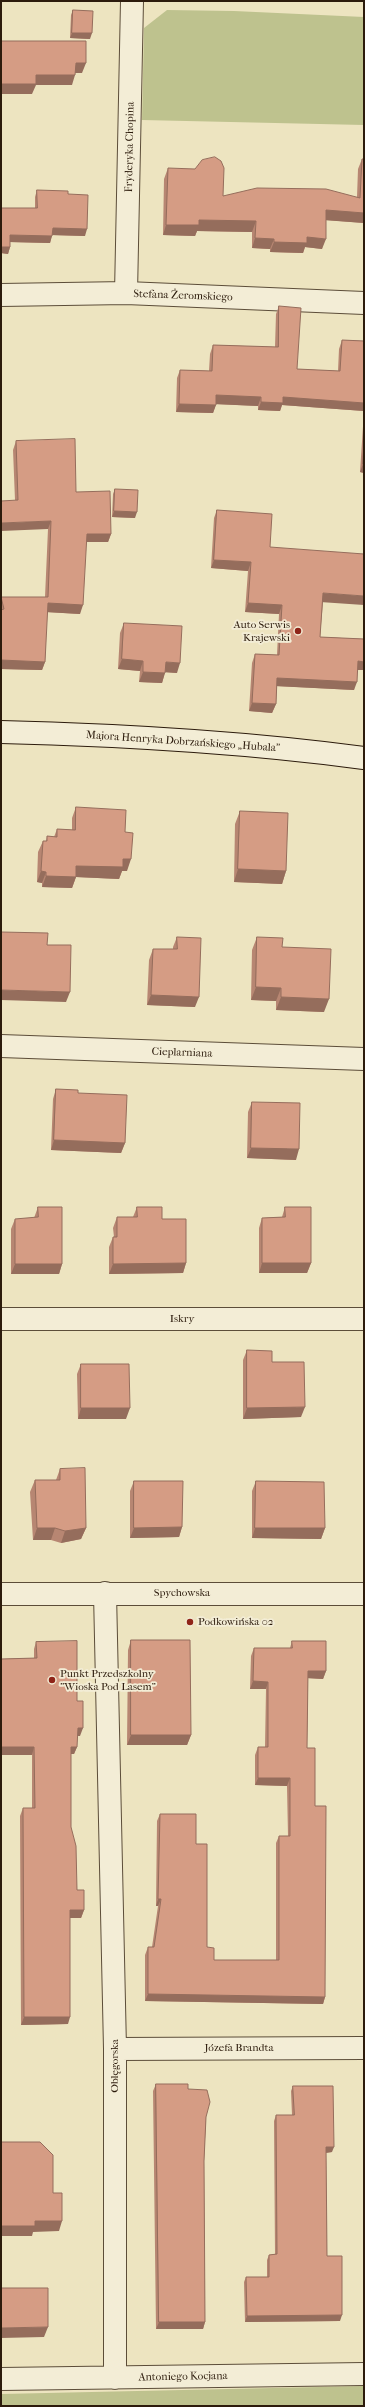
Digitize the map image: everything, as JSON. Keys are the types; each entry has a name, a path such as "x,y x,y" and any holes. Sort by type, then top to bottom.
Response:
{"street":[{"name":"Fryderyka Chopina","path":"126,293 132,1"},
{"name":"Stefana Żeromskiego","path":"1,295 126,293 364,302"},
{"name":"Majora Henryka Dobrzańskiego „Hubala”","path":"1,732 86,734 200,741 364,758"},
{"name":"Cieplarniana","path":"1,1046 364,1059"},
{"name":"Iskry","path":"1,1319 364,1319"},
{"name":"Oblęgorska","path":"105,1593 115,2049 115,2378"},
{"name":"Spychowska","path":"1,1594 364,1594"},
{"name":"Józefa Brandta","path":"115,2049 364,2048"},
{"name":"Antoniego Kocjana","path":"1,2379 364,2374"}],"green space":[{"path":"167,10 234,11 364,17 364,125 142,120 144,28"},
{"path":"364,2386 364,2406 1,2406 1,2394"}],"building":[{"path":"73,10 93,11 92,33 72,33"},
{"path":"1,41 86,41 86,63 76,63 75,75 36,75 36,84 1,84"},
{"path":"215,157 221,161 224,168 223,196 257,188 326,189 360,198 362,159 364,159 364,213 326,210 326,239 307,237 307,243 274,242 274,239 255,238 256,221 199,220 199,225 166,225 168,168 195,169 202,160"},
{"path":"37,190 68,191 68,194 88,195 87,229 53,228 52,236 10,235 10,247 1,247 1,208 37,208"},
{"path":"279,306 301,308 297,369 340,371 342,340 364,341 364,403 283,397 283,403 261,402 261,397 216,395 216,405 179,404 180,370 212,371 213,345 278,347"},
{"path":"75,439 76,492 110,491 111,534 87,534 83,605 48,603 45,662 1,660 1,610 4,609 1,597 48,597 51,521 1,523 1,501 18,500 16,441"},
{"path":"115,489 138,490 137,512 114,511"},
{"path":"217,510 272,514 270,547 364,554 364,596 323,593 320,637 364,639 364,662 358,661 357,682 277,678 276,704 252,703 255,654 279,655 282,605 248,603 251,562 214,560"},
{"path":"124,623 182,626 180,663 166,662 165,673 143,672 143,661 122,659"},
{"path":"76,807 126,810 125,832 133,833 131,859 123,859 123,867 76,866 76,877 46,876 46,872 41,871 43,841 47,841 47,836 57,837 57,829 75,830"},
{"path":"240,811 288,813 286,871 238,869"},
{"path":"1,932 48,933 47,945 71,945 70,992 1,990"},
{"path":"177,937 201,938 199,997 151,995 153,949 177,949"},
{"path":"257,937 283,938 282,947 331,949 329,999 281,997 281,988 256,987"},
{"path":"56,1089 78,1090 78,1093 127,1095 125,1143 54,1140"},
{"path":"252,1102 300,1103 299,1149 251,1148"},
{"path":"38,1207 62,1207 62,1264 15,1264 15,1219 38,1217"},
{"path":"137,1207 162,1207 162,1219 186,1219 186,1263 113,1264 113,1237 117,1237 117,1217 137,1217"},
{"path":"285,1207 311,1207 311,1263 262,1263 262,1218 285,1217"},
{"path":"247,1350 272,1351 272,1362 304,1362 305,1407 247,1408"},
{"path":"81,1364 129,1364 130,1408 81,1408"},
{"path":"85,1468 86,1528 65,1531 55,1528 37,1528 35,1480 60,1480 60,1469"},
{"path":"134,1481 183,1481 182,1527 134,1528"},
{"path":"256,1481 324,1482 325,1528 255,1528"},
{"path":"131,1640 190,1640 191,1735 131,1735"},
{"path":"77,1641 77,1701 83,1701 83,1728 78,1728 77,1747 71,1747 71,1827 76,1846 77,1890 84,1890 84,1910 70,1910 70,2017 24,2017 23,1808 35,1808 34,1747 1,1747 1,1659 37,1658 36,1642"},
{"path":"292,1641 326,1641 326,1671 308,1671 307,1748 315,1748 315,1806 326,1806 325,1997 148,1994 148,1947 154,1947 161,1899 158,1899 160,1814 196,1814 196,1844 207,1844 207,1947 214,1948 214,1960 279,1960 279,1836 290,1836 290,1778 258,1778 258,1747 268,1747 268,1682 253,1681 254,1648 292,1648"},
{"path":"156,2084 188,2084 188,2089 207,2090 210,2102 206,2117 204,2161 205,2322 159,2322"},
{"path":"293,2086 333,2086 334,2147 326,2147 327,2256 342,2256 342,2315 247,2316 246,2277 269,2277 269,2255 277,2254 276,2115 294,2115"},
{"path":"1,2142 40,2142 53,2155 53,2193 62,2193 62,2221 35,2221 35,2226 1,2226"},
{"path":"1,2288 48,2288 48,2327 1,2328"}],"place":[{"name":"Auto Serwis Krajewski","path":"298,631"},
{"name":"Podkowińska 02","path":"190,1622"},
{"name":"Punkt Przedszkolny \"Wioska Pod Lasem\"","path":"52,1680"}]}
